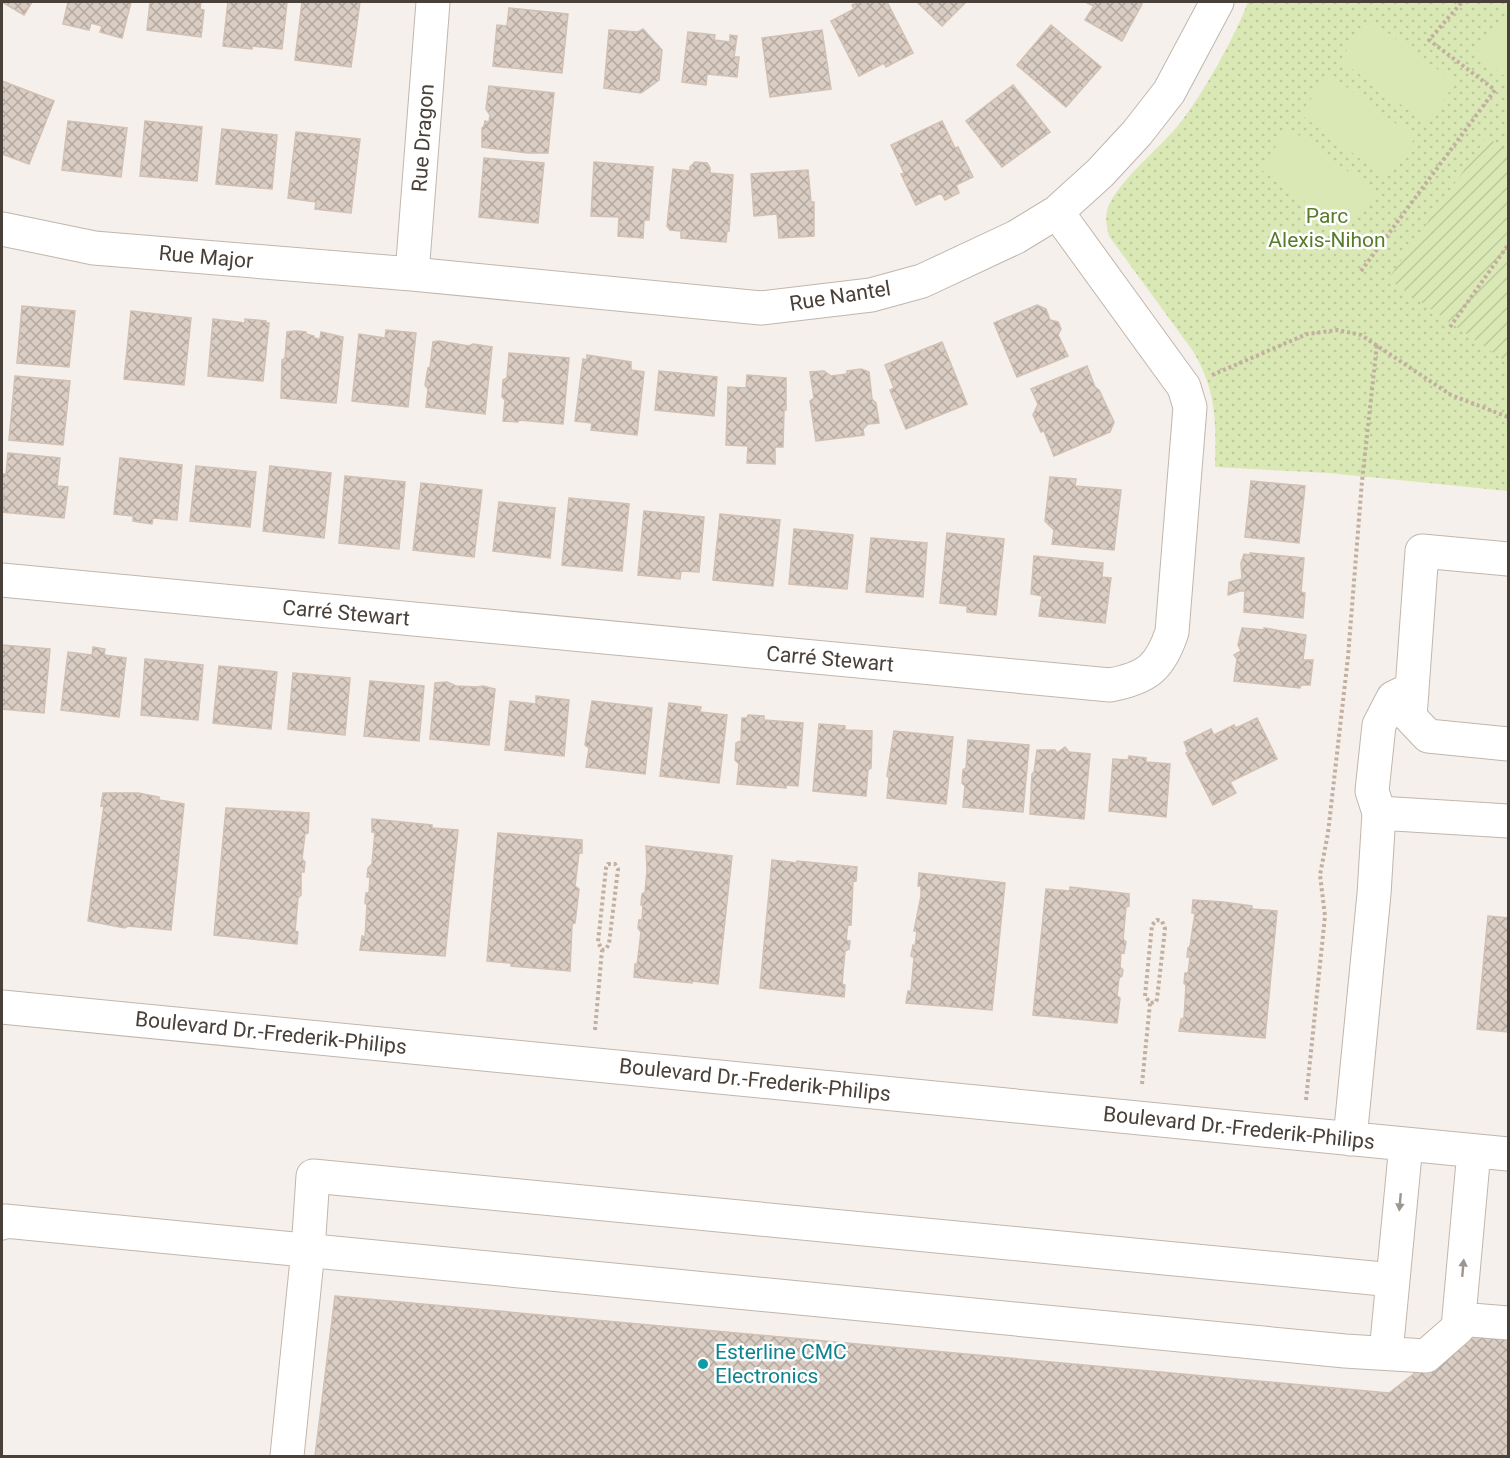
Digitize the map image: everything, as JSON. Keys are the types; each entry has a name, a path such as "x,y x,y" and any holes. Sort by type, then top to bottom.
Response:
{"street":[{"name":"Rue Dragon","path":"412,274 433,2"},
{"name":"Rue Nantel","path":"412,274 761,308 871,295 922,281 1016,237 1057,212 1100,173 1137,133 1169,92 1217,2"},
{"name":"Carré Stewart","path":"2,580 1110,685 1132,681 1152,670 1165,652 1172,632 1190,407 1184,387 1057,212"},
{"name":"Rue Major","path":"2,229 94,248 412,274"},
{"path":"1509,559 1422,551 1410,717 1428,736 1509,744"},
{"path":"1350,1139 1374,894 1379,813 1372,791 1379,725 1393,698 1401,694 1412,693"},
{"path":"1379,813 1509,821"},
{"name":"Boulevard Dr.-Frederik-Philips","path":"2,1007 1509,1154"},
{"path":"1386,1353 1406,1144"},
{"path":"2,1223 5,1221 372,1258 1426,1356 1458,1328 1474,1151"},
{"path":"287,1456 309,1250 313,1176 1393,1280"},
{"path":"1459,1319 1509,1323"}],"path":[{"path":"1361,271 1495,90 1429,40 1462,2"},
{"path":"1450,327 1509,245"},
{"path":"1184,387 1307,334 1338,330 1361,335 1377,344 1451,395 1509,417"},
{"path":"1306,1100 1325,916 1320,875 1328,833 1348,657 1362,481 1377,344"},
{"path":"595,1030 602,950 598,942 606,868 608,864 615,864 618,870 609,944 606,949 602,950"},
{"path":"1143,1084 1150,1003 1145,996 1152,925 1157,920 1162,921 1165,929 1157,999 1156,1002 1150,1003"}],"green space":[{"name":"Parc Alexis-Nihon","path":"1248,2 1508,2 1508,491 1329,473 1215,467 1215,421 1211,394 1201,366 1193,351 1109,236 1106,214 1111,201 1126,180 1173,132 1190,109 1227,48"},
{"path":"1508,13 1508,79 1476,53"},
{"path":"1369,19 1456,83 1426,123 1340,60"},
{"path":"1329,74 1415,138 1386,178 1300,114"},
{"path":"1289,128 1376,192 1346,232 1260,169"},
{"path":"1487,137 1508,152 1508,363 1388,279"}],"building":[{"path":"2,2 32,2 24,15"},
{"path":"68,2 131,2 122,38 100,32 102,26 91,23 89,30 63,24"},
{"path":"150,2 201,2 200,9 204,10 201,37 147,30"},
{"path":"228,2 287,2 282,49 223,46"},
{"path":"302,2 360,2 351,67 295,60"},
{"path":"860,2 887,2 913,53 886,67 884,63 859,76 831,21 854,9 852,5"},
{"path":"917,2 966,2 942,26"},
{"path":"1085,2 1139,2 1142,4 1122,41 1085,20 1094,6"},
{"path":"509,8 568,14 562,73 493,66 497,25 507,26"},
{"path":"1051,25 1101,67 1066,107 1017,65"},
{"path":"643,29 662,50 659,80 641,93 604,88 609,30 638,32"},
{"path":"822,30 831,89 770,97 762,38"},
{"path":"688,32 715,35 714,40 730,42 730,35 737,36 734,57 739,57 737,77 707,74 706,85 682,82"},
{"path":"2,81 54,101 29,164 2,154"},
{"path":"1013,85 1050,132 1002,167 966,121"},
{"path":"489,86 554,93 548,153 528,153 482,147 482,128 485,121 489,122 490,115 486,109"},
{"path":"68,121 127,128 121,177 62,170"},
{"path":"145,121 202,127 197,181 140,176"},
{"path":"942,121 973,177 956,185 959,193 945,200 941,193 916,205 901,174 904,173 891,145"},
{"path":"222,129 277,135 272,189 216,184"},
{"path":"296,132 360,139 351,213 315,209 316,202 288,198"},
{"path":"484,158 544,163 538,223 479,217"},
{"path":"594,162 653,167 649,220 644,220 643,238 618,236 619,217 591,216"},
{"path":"695,162 707,163 710,173 733,175 729,231 727,231 726,242 681,238 681,231 670,230 667,226 673,169 690,171 690,167"},
{"path":"808,170 811,202 814,202 814,236 779,238 777,214 754,216 751,174"},
{"path":"1037,305 1046,309 1050,320 1058,322 1061,329 1058,335 1068,356 1017,377 994,323"},
{"path":"22,306 75,311 69,367 17,363"},
{"path":"131,311 191,318 184,385 124,379"},
{"path":"213,319 245,323 245,319 269,323 263,381 208,376"},
{"path":"386,330 416,333 408,407 352,401 359,334 385,338"},
{"path":"287,332 306,332 320,339 321,332 343,337 336,403 281,398 282,360 285,358"},
{"path":"433,342 492,347 485,414 426,407 428,389 425,385"},
{"path":"942,342 967,404 906,429 890,390 894,388 885,365"},
{"path":"509,353 569,358 563,424 503,421 505,400 502,397 503,380 507,378"},
{"path":"587,355 631,362 631,370 644,372 637,435 591,430 592,423 575,421 583,359 587,360"},
{"path":"1087,366 1095,387 1099,390 1114,422 1110,432 1054,456 1044,431 1041,432 1033,415 1038,404 1031,389"},
{"path":"861,369 869,372 872,399 876,403 879,423 868,424 863,429 864,435 816,441 810,401 814,398 810,372 824,371 831,376"},
{"path":"659,371 717,377 714,416 655,410"},
{"path":"747,375 786,378 783,447 775,447 775,464 747,463 748,446 726,445 728,387 746,388"},
{"path":"15,376 70,381 63,445 9,440"},
{"path":"8,453 60,458 57,486 68,487 64,518 2,512 4,494 2,494 2,474 6,474"},
{"path":"120,458 182,465 177,520 153,518 152,524 133,521 133,516 114,514"},
{"path":"196,466 256,472 250,527 190,521"},
{"path":"270,466 331,473 324,538 263,531"},
{"path":"345,476 405,482 399,549 339,543"},
{"path":"1050,477 1076,479 1075,486 1121,490 1114,550 1052,544 1054,530 1045,521"},
{"path":"1251,481 1305,486 1299,543 1245,537"},
{"path":"421,483 482,490 474,557 413,550"},
{"path":"569,498 629,504 622,571 562,565"},
{"path":"499,502 555,508 550,558 493,551"},
{"path":"644,511 704,517 699,572 681,571 680,579 638,575"},
{"path":"720,514 780,520 773,586 713,580"},
{"path":"794,529 853,535 847,589 789,584"},
{"path":"947,533 1004,539 996,615 967,612 967,606 940,603"},
{"path":"871,538 927,543 923,597 866,592"},
{"path":"1250,553 1304,558 1301,592 1305,593 1303,618 1244,612 1245,591 1228,595 1229,582 1242,579 1241,563 1244,554 1250,555"},
{"path":"1034,556 1103,563 1102,577 1111,578 1105,623 1039,616 1042,596 1031,594"},
{"path":"1242,628 1264,630 1264,628 1306,635 1303,660 1313,660 1310,685 1301,685 1300,688 1234,681 1237,659 1234,655 1241,651 1238,645"},
{"path":"2,645 50,649 44,713 2,709"},
{"path":"93,647 105,649 104,655 126,658 119,717 61,710 68,652 92,655"},
{"path":"145,659 203,665 198,720 141,715"},
{"path":"219,666 277,672 271,729 213,723"},
{"path":"293,673 350,678 345,735 288,729"},
{"path":"370,681 424,686 419,741 364,736"},
{"path":"447,682 456,686 483,686 495,689 489,745 430,739 435,683"},
{"path":"536,696 569,700 564,756 505,750 510,701 536,704"},
{"path":"592,701 652,708 645,774 586,767 589,748 585,745"},
{"path":"669,703 701,707 700,712 727,715 719,783 660,776"},
{"path":"748,715 764,716 764,720 803,723 798,786 786,785 786,788 737,784 739,764 735,760 736,743 741,741 742,718 747,718"},
{"path":"1257,718 1277,759 1230,782 1236,793 1213,805 1186,753 1188,752 1184,742 1211,729 1214,735 1234,725 1236,728"},
{"path":"819,724 845,726 845,730 872,731 871,768 868,770 866,796 813,791"},
{"path":"894,731 953,737 946,804 887,798 889,778 887,776"},
{"path":"968,740 1029,745 1023,812 963,807 965,786 962,783 963,770 966,768"},
{"path":"1065,747 1069,752 1090,754 1084,819 1030,814 1032,774 1037,750 1055,750 1057,753"},
{"path":"1129,756 1146,758 1146,762 1170,764 1166,817 1109,811 1113,759 1128,760"},
{"path":"103,793 138,793 159,797 159,800 184,804 171,930 128,926 125,928 88,921 104,805 101,806"},
{"path":"226,808 309,813 308,833 305,834 302,859 305,862 304,872 301,872 301,895 298,898 295,931 298,932 297,944 214,935"},
{"path":"372,819 458,830 445,956 360,950 362,936 365,937 367,905 365,903 366,893 369,893 370,877 367,877 368,868 372,864 375,832 372,832"},
{"path":"498,833 582,840 582,853 579,853 575,886 579,889 575,923 572,924 570,971 511,966 511,963 487,961"},
{"path":"646,846 732,856 718,984 634,977 641,932 638,928 639,920 642,920 642,894 645,892 647,871"},
{"path":"772,860 857,867 856,881 853,880 851,925 848,924 846,940 850,941 849,949 845,951 842,984 845,985 844,997 760,988"},
{"path":"919,873 1005,883 992,1010 906,1003 908,991 911,991 914,958 911,956 913,945 915,946 917,931 914,931 921,896 921,886 918,886"},
{"path":"1070,887 1129,894 1123,939 1126,942 1124,953 1121,952 1120,967 1123,970 1119,978 1117,996 1120,998 1117,1023 1033,1015 1046,889 1070,891"},
{"path":"1193,900 1223,902 1252,906 1252,909 1277,911 1265,1038 1179,1031 1181,1019 1184,1018 1185,973 1188,973 1190,957 1187,957 1188,948 1195,913 1192,913"},
{"path":"1488,916 1508,918 1508,1032 1477,1029"},
{"name":"Esterline CMC Electronics","path":"335,1296 1389,1393 1468,1332 1508,1336 1508,1456 315,1456"}],"place":[{"name":"Esterline CMC Electronics","path":"703,1364"}]}
